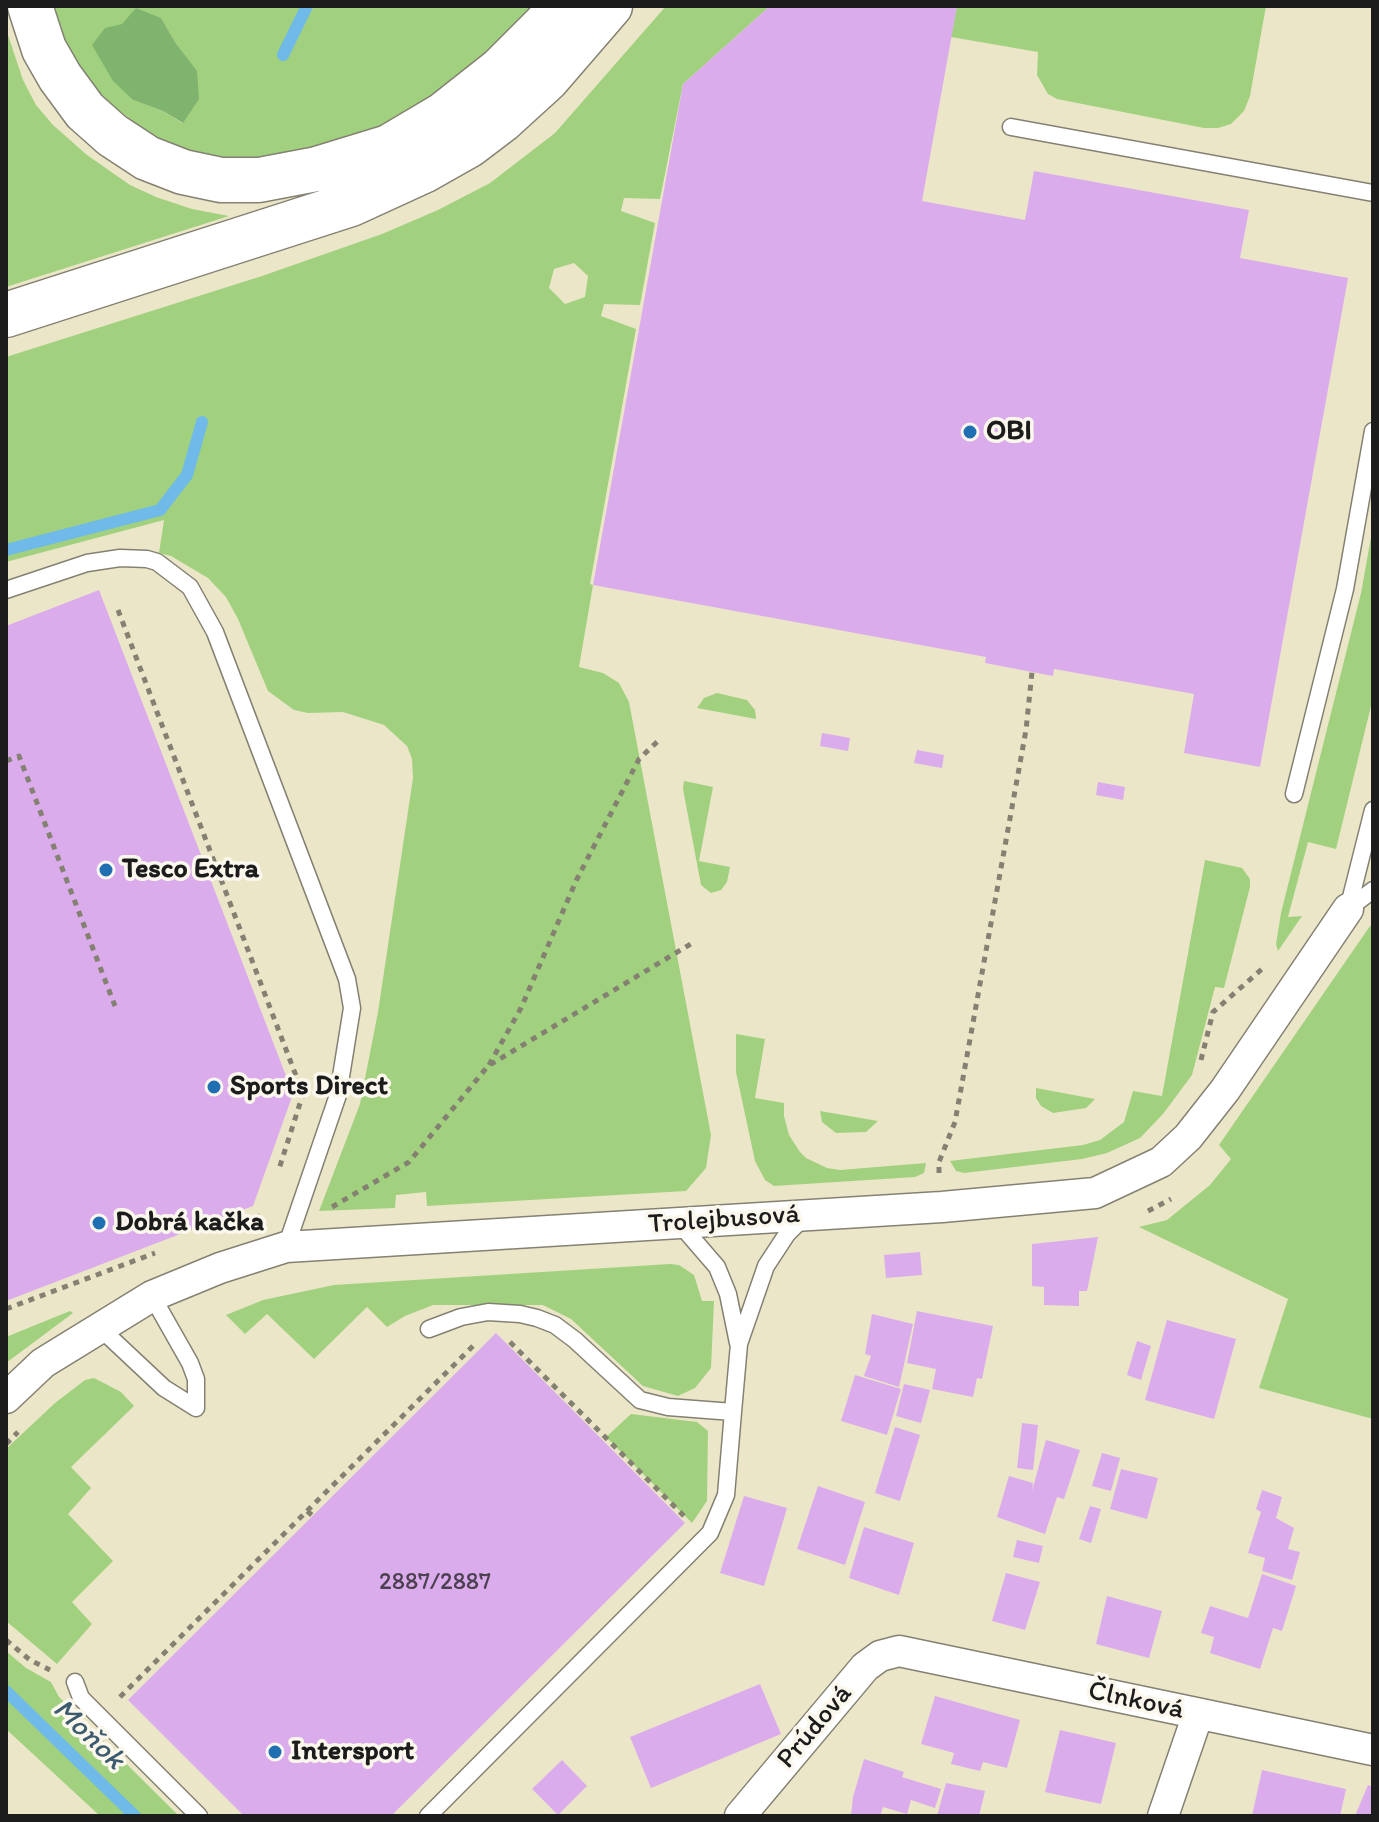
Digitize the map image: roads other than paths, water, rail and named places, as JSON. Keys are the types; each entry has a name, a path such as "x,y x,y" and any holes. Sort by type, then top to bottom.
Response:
{"highway":[{"path":"30,6 44,49 60,77 85,111 112,135 147,158 183,172 221,180 259,180 317,169 389,147 443,115 500,70 560,6"},
{"path":"6,315 351,204 423,171 469,145 502,120 547,79 610,6"}],"street":[{"name":"Trolejbusová","path":"6,1398 43,1363 152,1296 220,1268 286,1247 942,1207 1095,1193 1161,1162 1188,1137 1225,1090 1348,909"},
{"name":"Člnková","path":"899,1651 1373,1750"},
{"name":"Prúdová","path":"740,1816 865,1667 880,1656 899,1651"},
{"path":"1163,1816 1198,1714"}],"lane":[{"path":"1011,127 1373,193"},
{"path":"1294,794 1345,589 1373,431"},
{"path":"6,590 87,563 120,558 147,559 157,562 190,587 204,608 347,979 352,1008 338,1095 286,1247"},
{"path":"1348,909 1373,810"},
{"path":"1348,909 1373,890"},
{"path":"428,1816 705,1537 719,1517 726,1495 739,1344 766,1266 787,1234 806,1215"},
{"path":"679,1223 717,1267 728,1294 739,1344"},
{"path":"99,1327 164,1388 196,1408 196,1379 190,1363 152,1296"},
{"path":"429,1329 461,1317 488,1312 537,1318 555,1325 575,1340 640,1400 668,1407 733,1412"},
{"path":"75,1682 81,1698 199,1816"}],"waterway":[{"path":"283,55 307,6"},
{"path":"6,550 160,510 187,475 202,422"},
{"name":"Moňok","path":"6,1691 135,1816"}],"place":[{"name":"OBI","path":"970,432"},
{"name":"Tesco Extra","path":"106,870"},
{"name":"Sports Direct","path":"214,1087"},
{"name":"Dobrá kačka","path":"99,1223"},
{"name":"Intersport","path":"275,1752"}]}
